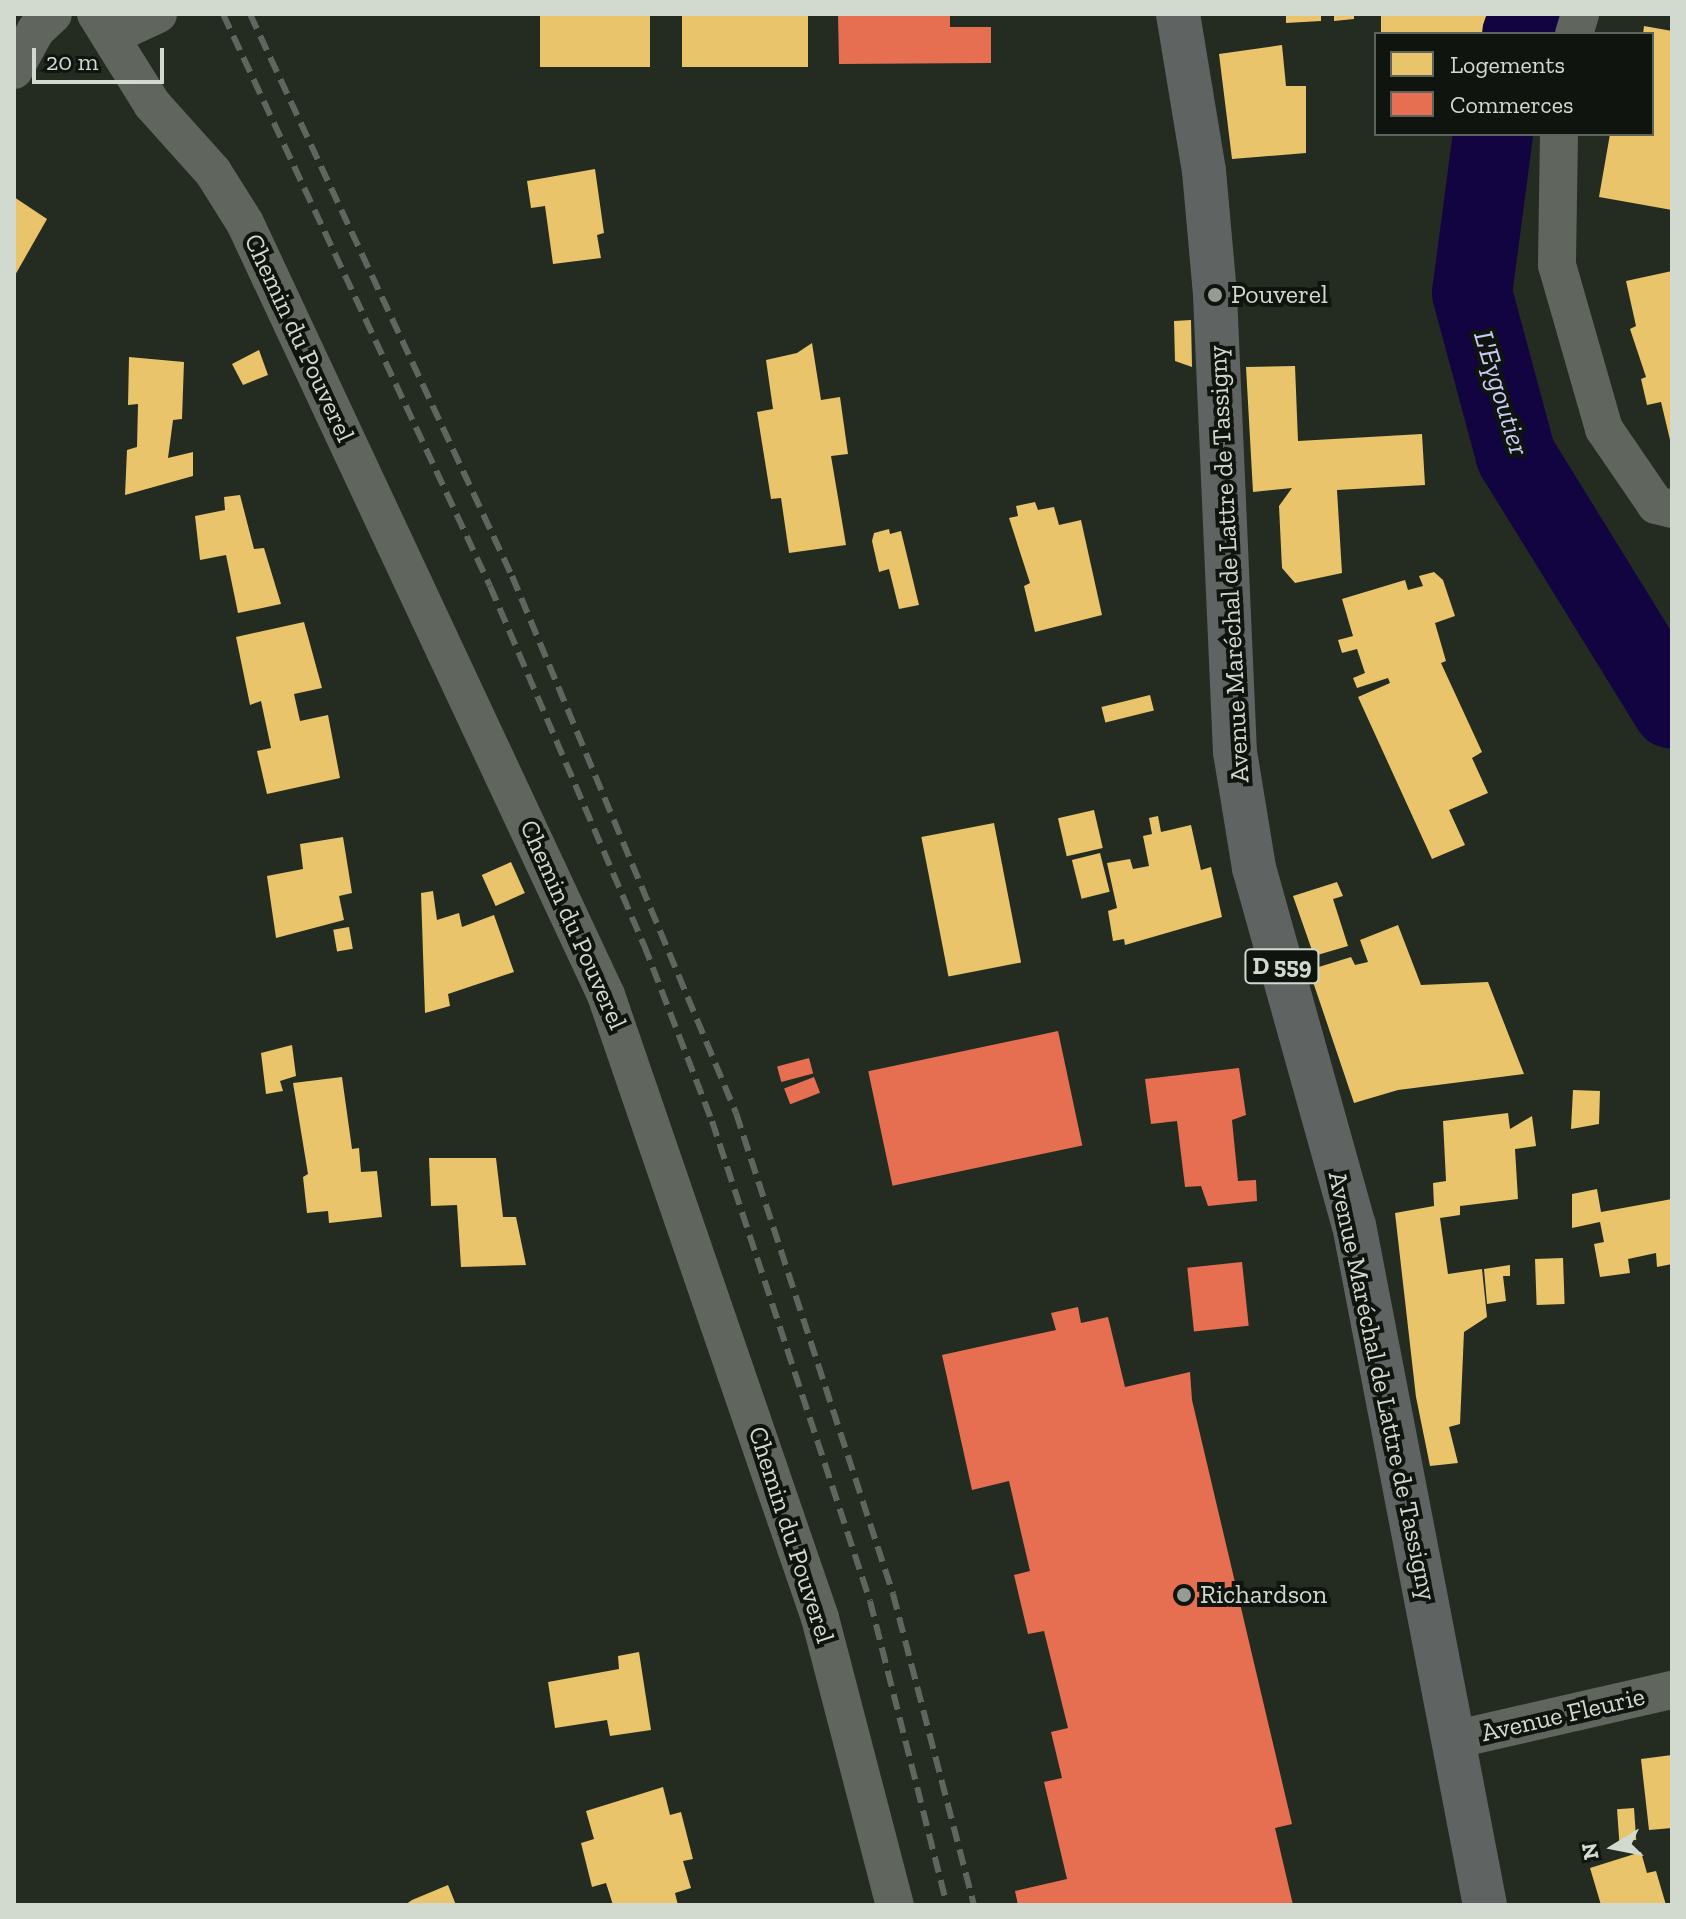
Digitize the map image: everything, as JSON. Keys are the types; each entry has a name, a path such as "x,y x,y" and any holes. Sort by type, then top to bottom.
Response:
{"main road":[{"name":"Avenue Maréchal de Lattre de Tassigny","path":"1178,14 1204,171 1215,295 1235,752 1254,868 1354,1225 1485,1905"}],"street":[{"path":"14,70 36,30 53,14"},
{"path":"104,25 156,15"},
{"name":"Chemin du Pouverel","path":"104,25 152,104 213,172 245,223 606,995 820,1618 895,1905"},
{"path":"1559,136 1557,265 1604,429 1656,505 1672,509"},
{"name":"Avenue Fleurie","path":"1453,1740 1672,1690"}],"building: Logements":[{"path":"540,14 650,14 650,67 540,67"},
{"path":"682,14 808,14 808,67 682,67"},
{"path":"1286,14 1321,14 1321,21 1286,23"},
{"path":"1334,14 1354,14 1354,19 1334,21"},
{"path":"1381,14 1492,14 1492,32 1381,32"},
{"path":"1644,26 1672,31 1672,210 1599,197 1610,136 1654,136 1654,32 1643,32"},
{"path":"1282,45 1286,86 1306,86 1306,153 1232,159 1219,54"},
{"path":"595,169 604,233 597,235 601,258 553,264 545,206 531,208 527,181"},
{"path":"14,197 47,219 14,277"},
{"path":"1672,271 1671,444 1661,402 1647,405 1641,379 1646,377 1630,329 1636,326 1626,281"},
{"path":"1191,320 1192,367 1175,361 1174,321"},
{"path":"812,343 821,400 840,397 848,454 831,456 846,545 789,553 781,498 771,499 757,412 773,409 766,360 797,353"},
{"path":"259,350 268,375 243,385 232,364"},
{"path":"129,357 184,362 182,419 173,420 168,458 193,452 193,476 125,495 127,450 137,447 138,404 128,405"},
{"path":"1295,366 1298,441 1422,434 1425,485 1337,490 1342,573 1295,583 1282,568 1279,506 1292,488 1253,492 1246,367"},
{"path":"240,495 254,549 264,548 281,604 238,613 226,555 200,560 195,516 225,510 224,497"},
{"path":"1035,502 1038,510 1054,507 1059,525 1081,520 1102,615 1035,632 1024,586 1030,583 1009,518 1018,516 1016,506"},
{"path":"889,529 890,534 901,531 919,605 899,609 889,569 879,572 872,541 874,533"},
{"path":"1434,572 1443,580 1455,616 1435,623 1446,661 1441,663 1482,752 1472,758 1488,793 1449,810 1465,845 1432,859 1358,697 1390,683 1388,678 1357,688 1353,678 1365,673 1357,649 1342,653 1338,640 1353,636 1342,599 1405,580 1408,590 1423,586 1419,576"},
{"path":"304,622 322,688 294,694 300,721 328,715 340,778 267,794 257,751 271,748 261,701 250,705 236,637"},
{"path":"1150,695 1154,711 1105,723 1101,707"},
{"path":"1094,810 1103,848 1067,856 1058,818"},
{"path":"1158,816 1161,832 1191,825 1201,870 1211,867 1222,917 1125,945 1124,939 1113,941 1108,911 1117,908 1107,863 1130,859 1133,869 1149,866 1143,836 1152,834 1149,818"},
{"path":"994,823 1021,962 948,977 921,837"},
{"path":"343,837 352,893 339,896 344,920 276,938 267,876 303,869 300,844"},
{"path":"1100,853 1110,892 1082,899 1072,860"},
{"path":"511,862 525,893 496,906 482,875"},
{"path":"1337,882 1343,896 1333,899 1348,946 1314,956 1293,896"},
{"path":"433,891 437,920 459,913 462,927 494,915 514,972 448,994 450,1006 425,1013 421,893"},
{"path":"1398,925 1421,985 1488,982 1524,1074 1398,1090 1354,1103 1309,970 1351,957 1355,965 1368,962 1360,940"},
{"path":"349,927 353,949 337,951 333,930"},
{"path":"292,1045 296,1076 280,1081 283,1091 266,1094 261,1053"},
{"path":"342,1077 352,1149 359,1148 361,1172 377,1171 382,1217 329,1223 328,1211 307,1213 303,1177 308,1174 293,1083"},
{"path":"1573,1090 1600,1091 1599,1124 1571,1129"},
{"path":"1508,1113 1510,1129 1532,1116 1536,1146 1515,1149 1518,1199 1460,1206 1460,1215 1440,1218 1448,1274 1482,1269 1487,1317 1464,1332 1460,1424 1449,1427 1458,1463 1430,1466 1416,1397 1395,1213 1434,1206 1433,1183 1446,1181 1443,1121"},
{"path":"429,1158 496,1158 503,1217 516,1217 526,1265 461,1267 457,1205 431,1206"},
{"path":"1597,1189 1601,1212 1672,1199 1672,1264 1657,1267 1656,1253 1628,1259 1630,1273 1600,1277 1594,1244 1604,1242 1600,1222 1572,1228 1572,1194"},
{"path":"1563,1258 1565,1304 1537,1305 1535,1259"},
{"path":"1510,1265 1510,1276 1503,1276 1506,1301 1487,1304 1484,1269"},
{"path":"639,1652 651,1730 610,1736 607,1720 555,1728 548,1682 619,1669 618,1656"},
{"path":"1672,1755 1672,1828 1649,1830 1641,1759"},
{"path":"663,1787 670,1815 681,1812 693,1859 683,1861 691,1888 675,1893 678,1905 613,1905 606,1883 592,1887 581,1843 594,1839 586,1811"},
{"path":"1634,1808 1636,1840 1619,1841 1617,1809"},
{"path":"1641,1852 1647,1873 1656,1871 1666,1905 1601,1905 1590,1868"},
{"path":"448,1885 456,1905 405,1905 412,1900"}],"building: Commerces":[{"path":"838,14 950,14 950,27 991,27 991,63 839,64"},
{"path":"1058,1031 1082,1145 893,1186 868,1071"},
{"path":"809,1058 813,1073 781,1082 777,1067"},
{"path":"1239,1068 1246,1115 1232,1120 1238,1181 1256,1180 1257,1201 1208,1206 1201,1186 1185,1187 1177,1121 1151,1124 1145,1079"},
{"path":"814,1077 820,1093 790,1104 784,1088"},
{"path":"1242,1262 1249,1326 1194,1331 1187,1268"},
{"path":"1078,1307 1081,1323 1108,1317 1125,1387 1190,1372 1192,1400 1292,1824 1275,1828 1293,1905 1018,1905 1015,1891 1067,1879 1044,1782 1062,1778 1051,1732 1068,1728 1044,1631 1028,1634 1014,1575 1030,1571 1009,1481 972,1490 942,1355 1056,1330 1051,1313"}],"waterway":[{"name":"L'Eygoutier","path":"1523,32 1531,14"},
{"name":"L'Eygoutier","path":"1493,136 1472,293 1516,456 1672,709"}],"railway":[{"path":"223,14 490,586 644,945 712,1121 870,1601 947,1905"},
{"path":"250,14 512,576 736,1113 893,1594 974,1905"}],"place":[{"name":"Pouverel","path":"1215,295"},
{"name":"Richardson","path":"1184,1595"}]}
